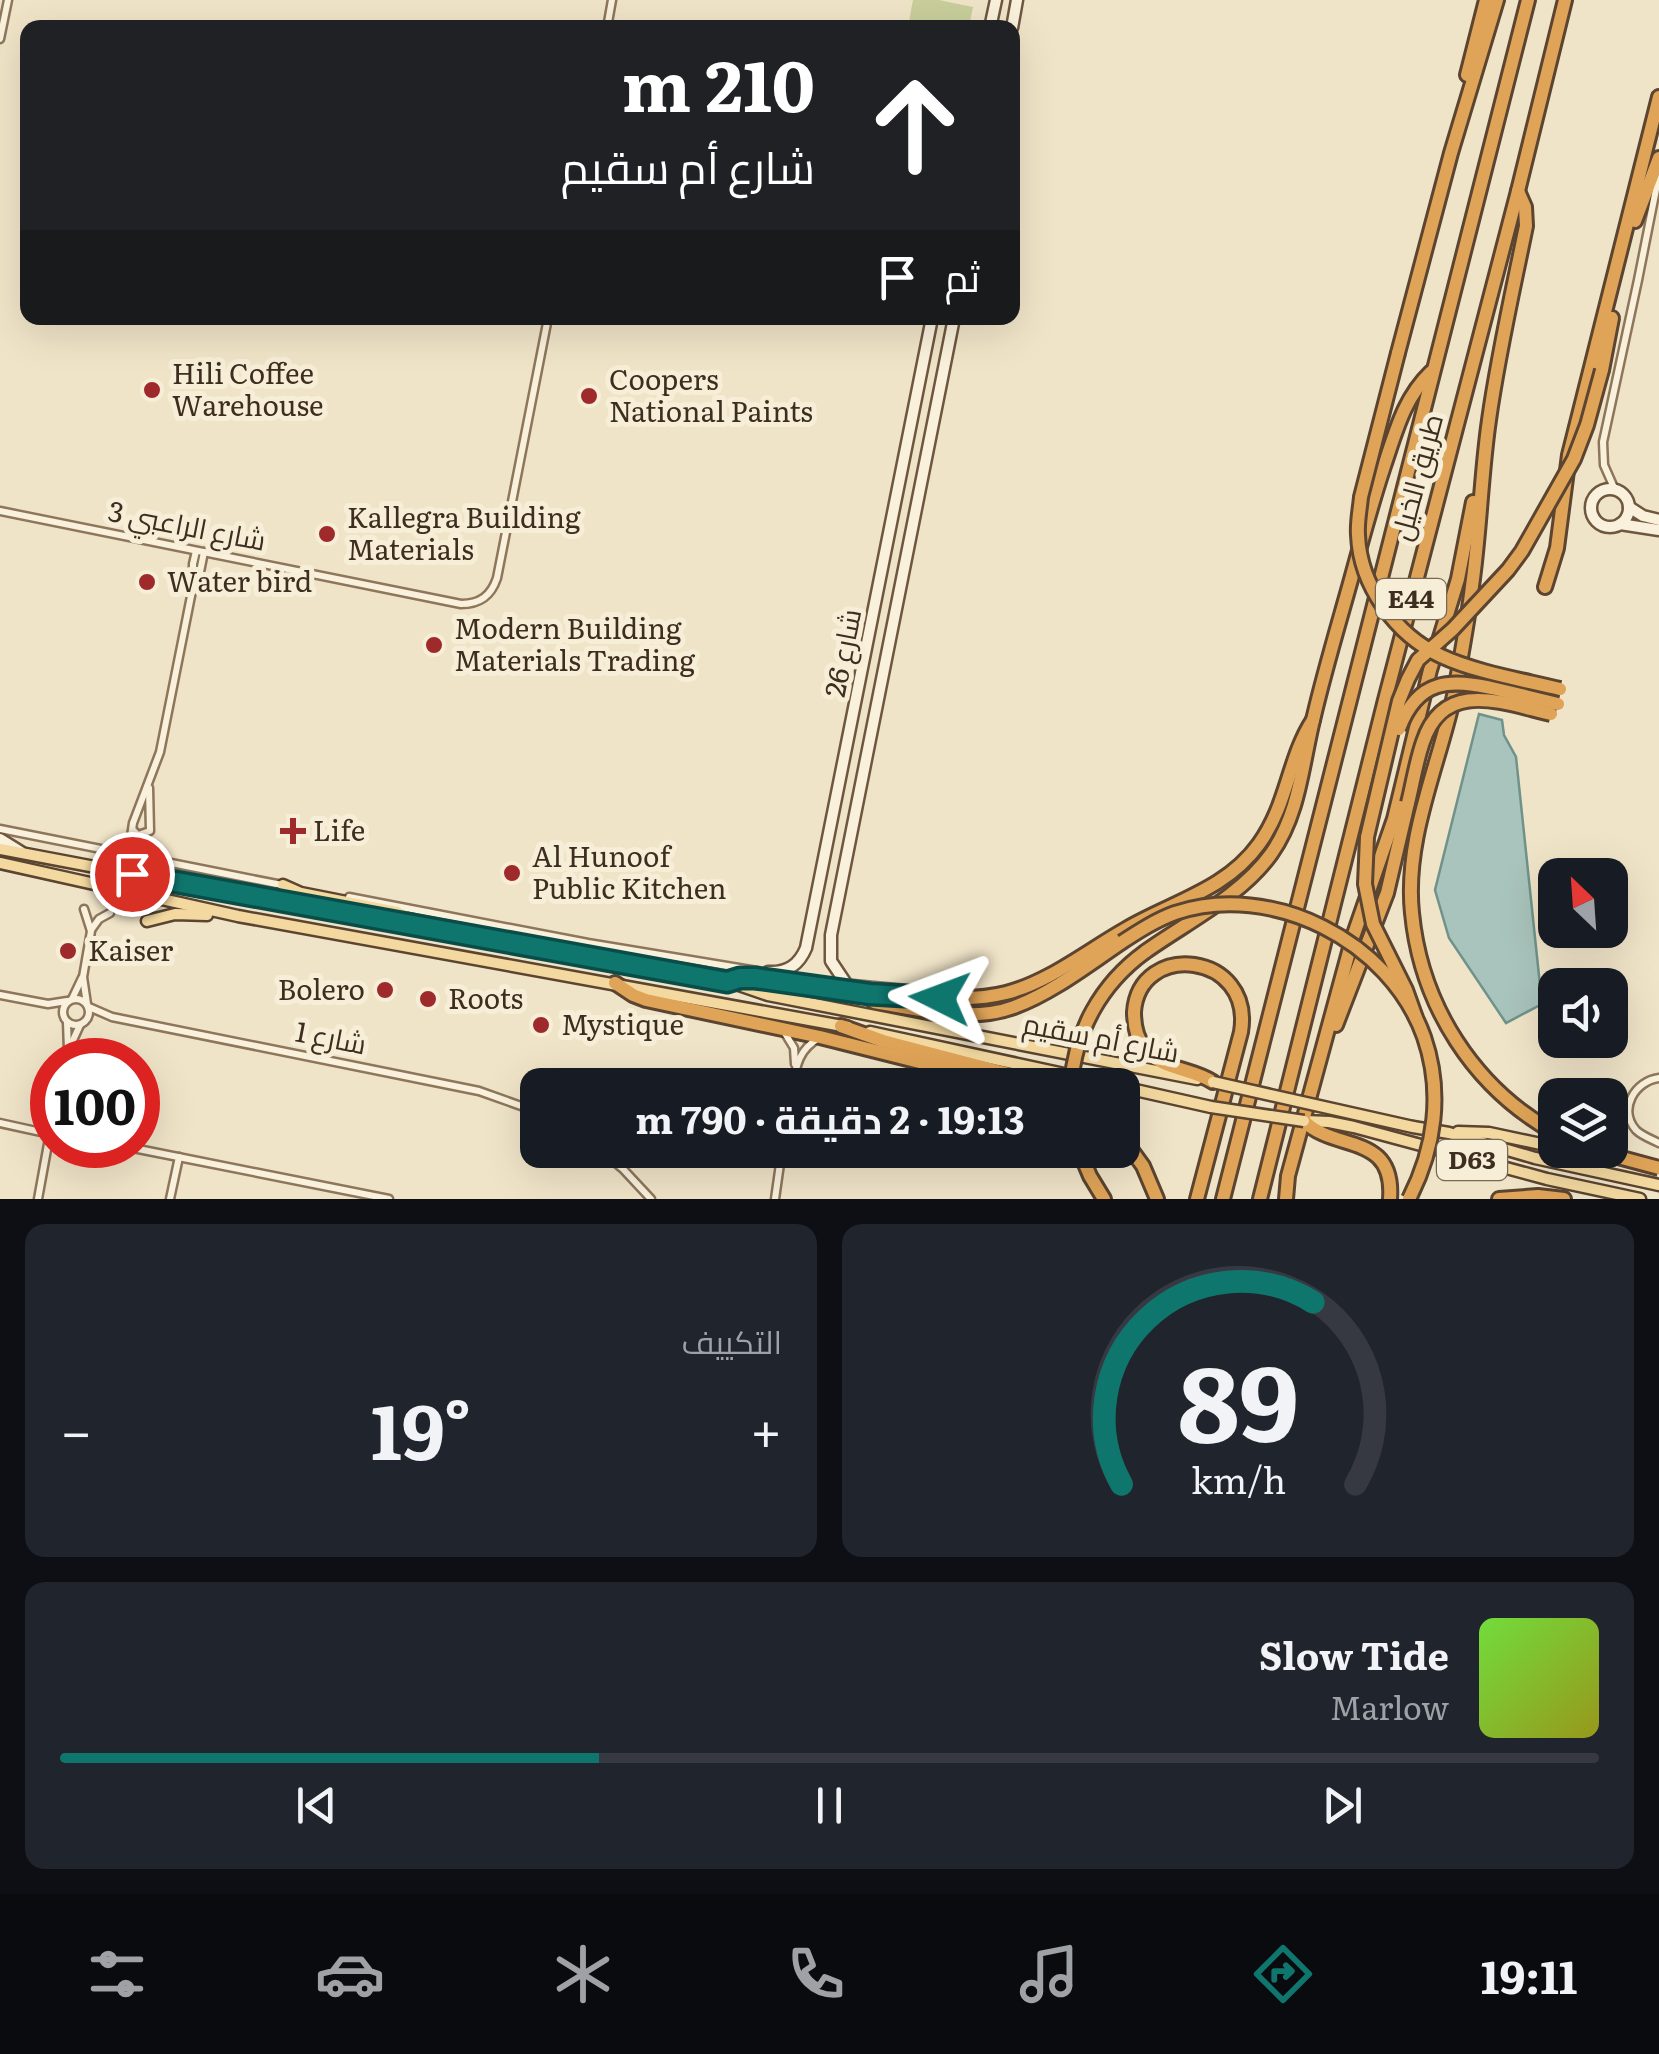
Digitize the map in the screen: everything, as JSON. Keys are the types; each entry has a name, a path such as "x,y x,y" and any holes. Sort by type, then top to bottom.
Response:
{"highway":[{"path":"1451,153 1451,139 1486,0"},
{"path":"1497,0 1398,353 1362,497 1358,536 1367,576 1388,614 1431,651 1458,663 1560,689"},
{"name":"طريق الخيل","path":"1223,1199 1528,0"},
{"name":"طريق الخيل","path":"1260,1199 1566,0"},
{"path":"1545,587 1556,548 1569,455 1659,97"},
{"path":"1409,1199 1430,1145 1434,1106 1428,1050 1406,990 1373,924 1366,900 1364,865 1397,709 1411,672 1422,656 1454,629 1522,551 1574,460 1602,370 1625,249 1659,158"},
{"path":"1518,191 1525,208 1526,226 1496,373 1472,586 1454,694 1419,828 1412,877 1413,923 1441,1014 1463,1053 1492,1088 1538,1123"},
{"path":"1073,1068 1076,1049 1092,1010 1120,974 1145,952 1249,880 1274,851 1285,830 1361,545 1399,422 1409,399 1433,370"},
{"path":"1286,1199 1288,1176 1314,1078 1353,937 1394,819 1430,670 1458,579 1474,496 1482,482"},
{"path":"1314,1078 1375,929 1424,738 1434,719 1450,704 1467,699 1555,709 1465,682 1440,684 1422,694 1407,711 1382,778"},
{"path":"731,983 740,978 755,978 870,994 964,998 1006,993 1038,980 1231,874 1252,854 1270,828 1303,737 1313,720"},
{"path":"731,983 756,982 927,1010 983,1013 1015,1007 1162,918 1196,908 1247,905 1282,911 1319,924 1355,946 1384,974 1416,1018"},
{"path":"1197,1199 1242,1014 1236,992 1215,972 1196,964 1168,968 1150,979 1139,994 1134,1015 1139,1039 1159,1061 1214,1082"},
{"path":"615,984 646,1000 943,1068"},
{"path":"841,1026 986,1068"},
{"path":"1304,1121 1316,1131 1372,1152 1387,1174 1390,1199"},
{"path":"1628,1160 1659,1168"},
{"path":"1140,1162 1157,1199"},
{"path":"1087,1168 1104,1199"},
{"path":"1499,1199 1564,1199"}],"main road":[{"name":"شارع 26","path":"768,972 788,969 800,960 806,948 931,325"},
{"name":"شارع 26","path":"847,985 832,965 829,947 953,325"},
{"path":"1659,520 1638,514 1615,490 1602,490 1593,499 1591,512 1601,524 1659,530"},
{"path":"897,498 898,520 913,526"},
{"path":"1620,524 1629,507"},
{"path":"842,771 847,790 860,791"},
{"path":"0,839 21,852"},
{"name":"شارع أم سقيم","path":"0,848 731,983 768,995 1214,1082 1448,1133 1535,1158 1659,1185"},
{"name":"شارع أم سقيم","path":"0,867 238,916 841,1026 1035,1068"},
{"path":"283,886 402,914 428,928"},
{"path":"148,921 181,913 238,916"},
{"name":"شارع أم سقيم","path":"1140,1091 1211,1106 1341,1124 1532,1176 1640,1199"},
{"path":"1448,1133 1489,1133 1538,1143"},
{"path":"1628,1156 1659,1160"}],"street":[{"path":"0,39 8,0"},
{"path":"1615,490 1604,466 1603,442 1659,172"},
{"name":"شارع الراعبي 3","path":"0,511 461,604 482,600 497,578 547,325"},
{"path":"113,851 130,843 160,752 193,586 200,572 200,552"},
{"path":"132,829 138,834 150,831 149,782"},
{"path":"0,829 588,943 847,985 964,998"},
{"path":"84,909 91,931"},
{"path":"67,1038 64,1006 83,976 91,931 99,918 110,913"},
{"path":"74,1038 89,1015 83,976"},
{"path":"0,995 48,1004 80,999 88,1005"},
{"path":"48,1004 66,1020 82,1023"},
{"name":"شارع 1","path":"88,1005 112,1017 479,1091 520,1105"},
{"name":"شارع 1","path":"82,1023 112,1017"},
{"path":"782,1029 794,1048 794,1068"},
{"path":"795,1068 802,1050 820,1037"},
{"path":"1659,1078 1641,1084 1634,1092 1629,1113 1638,1132 1659,1142"},
{"path":"0,1123 30,1130"},
{"path":"160,1153 389,1199"},
{"path":"170,1199 179,1156"},
{"path":"38,1199 44,1168"},
{"path":"622,1168 651,1199"},
{"path":"775,1199 779,1168"}],"green space":[{"path":"913,0 939,0 973,7 970,20 909,20"}],"water":[{"path":"1479,714 1502,720 1504,735 1516,757 1538,968 1538,1006 1506,1023 1449,938 1435,890"}],"place":[{"name":"Hili Coffee Warehouse","path":"152,390"},
{"name":"Coopers National Paints","path":"589,396"},
{"name":"Kallegra Building Materials","path":"327,534"},
{"name":"Water bird","path":"147,582"},
{"name":"Modern Building Materials Trading","path":"434,645"},
{"name":"Life","path":"293,831"},
{"name":"Al Hunoof Public Kitchen","path":"512,873"},
{"name":"Kaiser","path":"68,951"},
{"name":"Bolero","path":"385,990"},
{"name":"Roots","path":"428,999"},
{"name":"Mystique","path":"541,1025"}],"route":[{"path":"132,874 727,982 755,978 846,992 940,998"}]}
